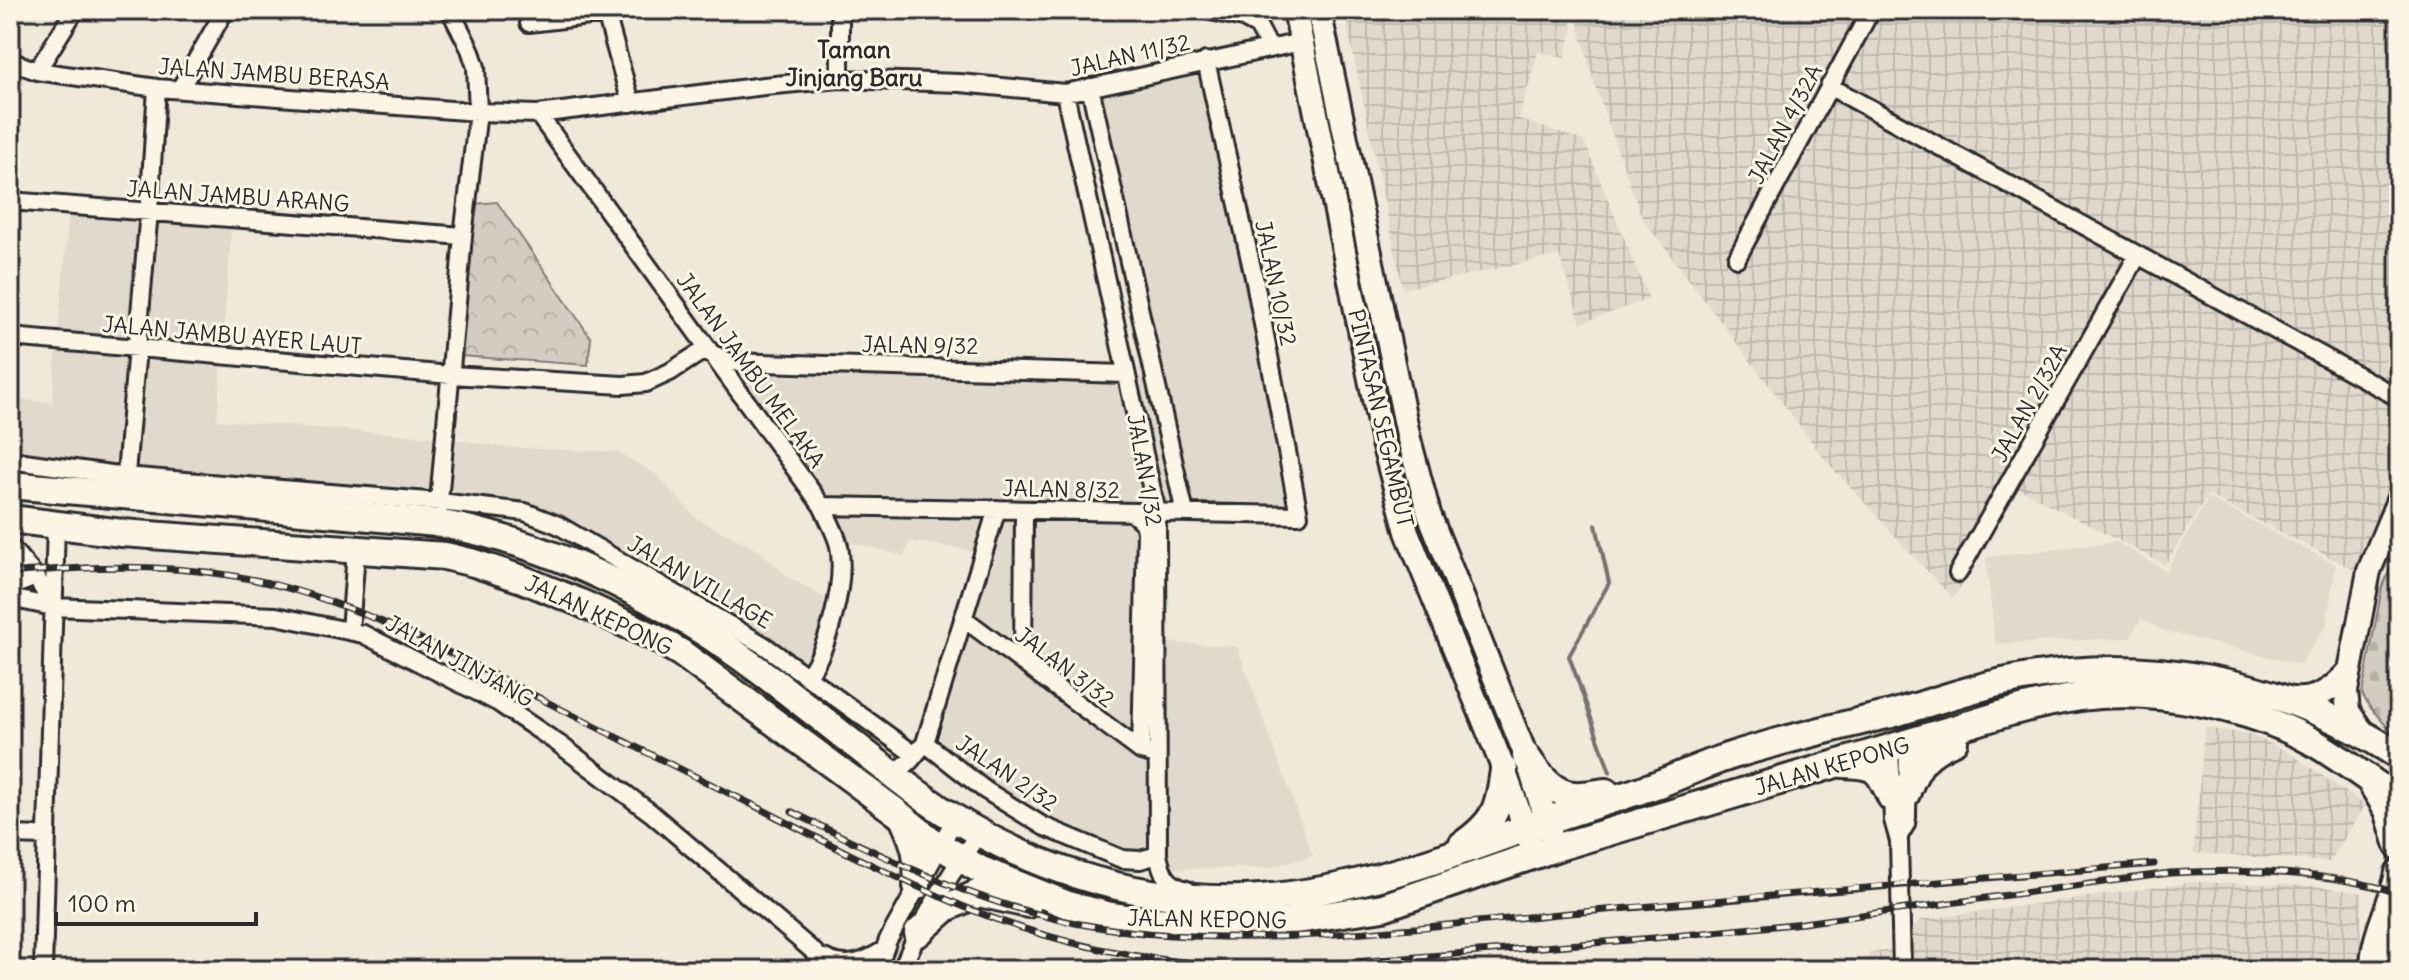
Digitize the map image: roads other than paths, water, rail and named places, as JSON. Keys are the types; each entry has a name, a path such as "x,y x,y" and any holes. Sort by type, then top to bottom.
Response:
{"main road":[{"name":"PINTASAN SEGAMBUT","path":"1295,10 1383,443 1407,532 1504,770 1536,824"},
{"path":"1301,42 1310,39 1314,33 1311,10"},
{"name":"PINTASAN SEGAMBUT","path":"1319,10 1409,439 1429,514 1526,756 1536,824 1545,852"},
{"name":"JALAN KEPONG","path":"10,485 125,486 438,513 470,529 541,550 661,607 711,637 893,775 979,833 1081,876 1132,891 1197,900 1259,899 1333,890 1401,872 1652,787 1725,758 2003,682 2093,670 2160,672 2240,685 2279,696 2336,719 2399,756"},
{"path":"2364,734 2354,722 2346,702 2350,670 2369,571 2399,498"},
{"path":"10,500 47,509 56,524"},
{"name":"JALAN KEPONG","path":"10,519 122,533 445,556 522,579 625,623 681,653 951,852 998,877 1068,905 1147,921 1284,922 1383,907 1545,852 1839,764 1898,743 2061,699 2102,694 2143,695 2211,705 2249,715 2300,735 2399,800"},
{"path":"2279,696 2305,700 2316,697 2337,685 2350,670"},
{"path":"1526,756 1537,773 1574,795 1652,787 1719,775 1869,735 1885,734 1898,743 1908,724 1981,696 2003,682"},
{"path":"1839,764 1861,765 1876,770 1899,795 1929,753 1974,733 2010,712"},
{"path":"1446,856 1482,831 1489,822 1500,797 1504,770"},
{"path":"2368,779 2388,810 2399,846"},
{"path":"903,819 916,850 917,886"},
{"path":"2374,970 2377,946 2395,895 2399,873"},
{"path":"918,933 946,908 979,893 1036,907 1068,905"},
{"path":"2386,970 2399,946"}],"street":[{"path":"37,71 75,10"},
{"path":"180,89 225,10"},
{"path":"438,513 479,84 470,49 450,10"},
{"path":"840,10 840,79"},
{"path":"1206,10 1243,18 1258,26 1269,47"},
{"name":"JALAN 4/32A","path":"1737,258 1871,10"},
{"path":"529,23 606,12 631,103"},
{"name":"JALAN 11/32","path":"538,114 840,79 960,83 1065,93 1301,42"},
{"name":"JALAN JAMBU BERASA","path":"10,61 37,71 157,88 538,114"},
{"name":"JALAN 10/32","path":"1206,61 1255,282 1299,515"},
{"path":"1829,86 2399,398"},
{"path":"1090,87 1185,513"},
{"path":"125,486 157,88"},
{"name":"JALAN 1/32","path":"1065,93 1157,513 1150,753 1158,855"},
{"name":"JALAN JAMBU MELAKA","path":"538,114 822,506 839,543 842,566 835,612 814,668 807,677"},
{"name":"JALAN JAMBU ARANG","path":"10,201 463,236"},
{"name":"JALAN 2/32A","path":"1958,573 2138,255"},
{"name":"JALAN JAMBU AYER LAUT","path":"10,337 451,375 623,385 646,383 701,352 715,355"},
{"name":"JALAN 9/32","path":"715,355 729,362 1126,374"},
{"name":"JALAN KEPONG","path":"10,460 125,486"},
{"name":"JALAN 8/32","path":"822,506 1299,515"},
{"path":"893,775 920,749 997,509"},
{"path":"1023,663 1024,510"},
{"name":"JALAN VILLAGE","path":"438,513 525,512 558,525 765,646 807,677 920,749"},
{"path":"1131,512 1144,523 1146,532 1150,753"},
{"path":"43,970 56,524"},
{"path":"10,547 36,577 53,607"},
{"path":"344,549 354,555 355,565 350,631"},
{"path":"10,587 36,577"},
{"name":"JALAN JINJANG","path":"10,598 53,607 276,616 363,634 497,702 559,744 651,813 832,970"},
{"name":"JALAN 3/32","path":"963,618 1150,753"},
{"path":"1898,743 1899,795 1894,827 1899,836 1902,970"},
{"name":"JALAN 2/32","path":"920,749 1043,826 1122,859 1140,860 1158,855"},
{"path":"906,966 951,852 955,819"},
{"path":"877,970 917,886 951,852 979,833"},
{"path":"10,835 46,836"},
{"path":"1081,876 1141,881 1153,871 1158,855"},
{"path":"1158,855 1165,878 1175,887 1185,890 1301,894"},
{"name":"JALAN JINJANG","path":"813,951 836,964 856,964 884,950"}],"waterway":[{"path":"1596,525 1609,583 1569,656 1610,772"}],"railway":[{"path":"10,573 115,567 185,570 253,580 321,599 388,624 453,654 860,859 962,906 1048,936 1136,956 1226,965 1317,965 1654,938 1803,923 2170,873 2285,873 2343,880 2399,893"},
{"path":"792,812 940,881 1018,909 1098,927 1216,937 1393,930 2154,864"}],"district":[{"name":"Taman Jinjang Baru","path":"854,63"}]}
